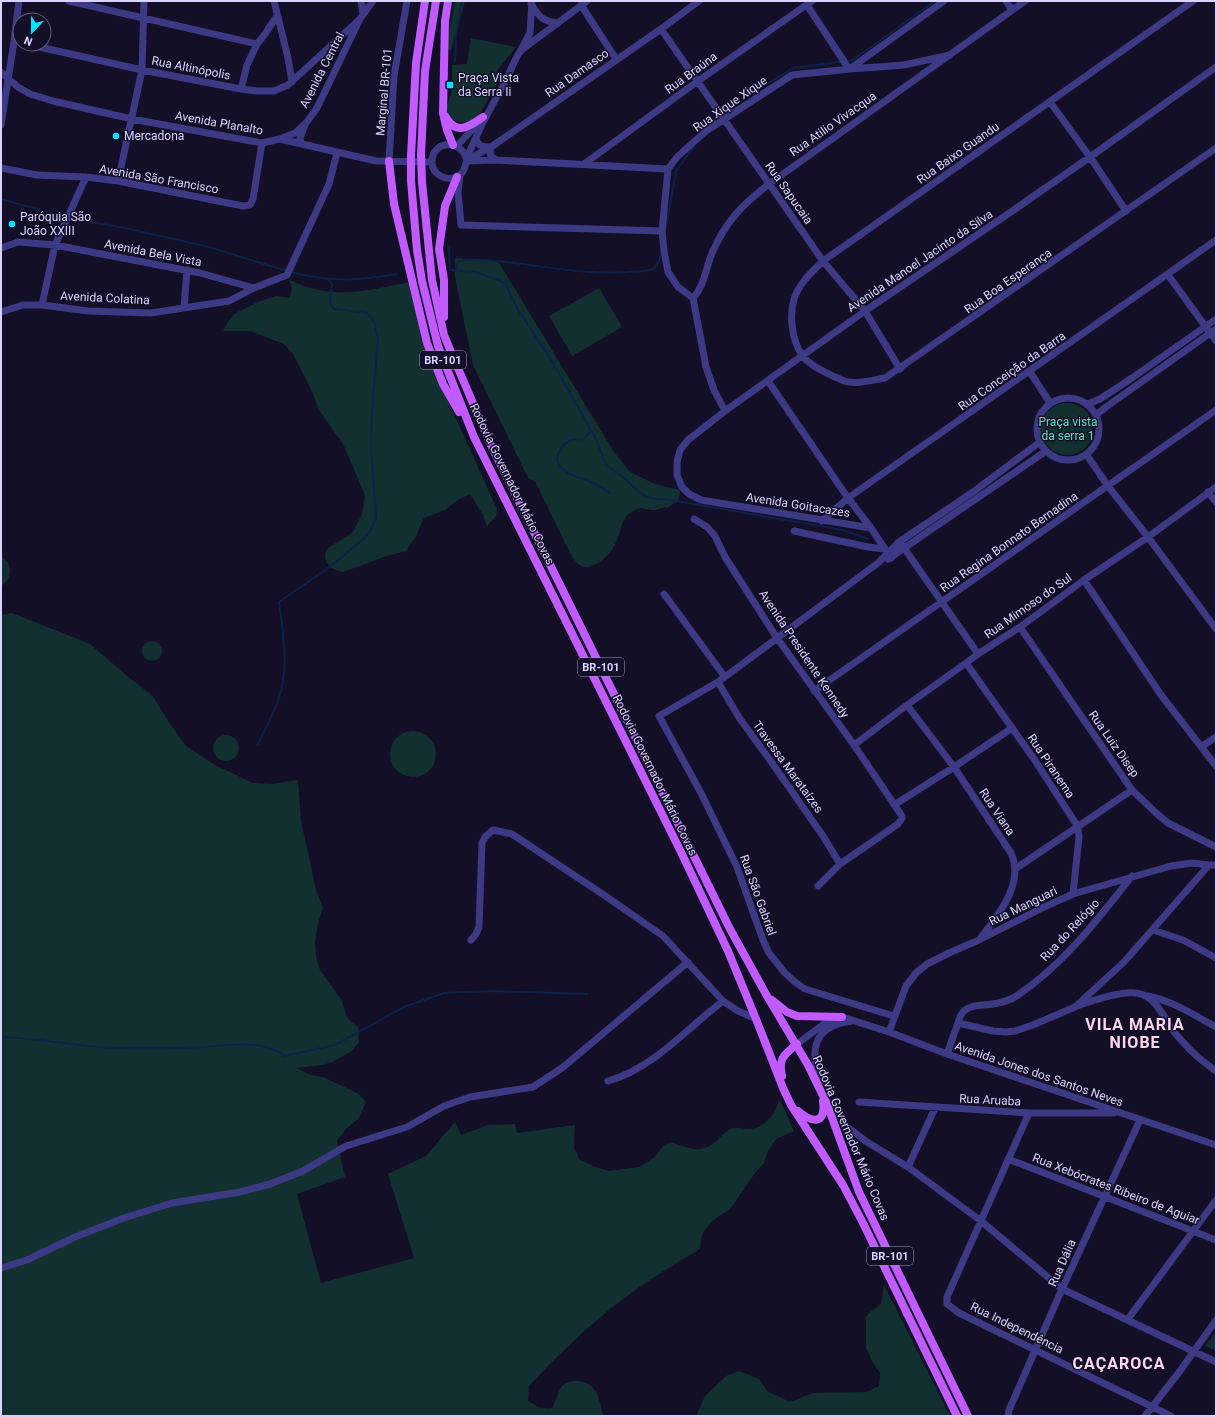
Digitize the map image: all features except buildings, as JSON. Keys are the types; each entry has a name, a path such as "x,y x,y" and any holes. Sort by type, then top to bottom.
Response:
{"main road":[{"name":"Rodovia Governador Mário Covas","path":"425,1 416,63 411,181 417,250 422,281 438,346 474,437 680,850 728,951 791,1105 843,1185 957,1416"},
{"name":"Rodovia Governador Mário Covas","path":"436,1 425,71 421,155 428,250 432,280 444,335 491,446 730,929 767,996 797,1044 822,1092 860,1192 968,1416"},
{"path":"448,1 445,21 443,113 447,130 455,145"},
{"path":"443,113 448,121 454,126 462,128 469,127 485,116"},
{"path":"389,161 394,204 427,343 443,384 474,437"},
{"path":"444,335 444,280 439,249 445,206 458,176"},
{"path":"767,996 787,1012 797,1016 842,1017"},
{"path":"783,1088 780,1068 781,1060 783,1056 797,1044"},
{"path":"791,1105 810,1120 814,1121 819,1119 824,1112 822,1092"}],"street":[{"path":"18,12 19,1"},
{"path":"69,1 257,44"},
{"path":"118,181 142,70 144,1"},
{"path":"274,1 288,58 292,82"},
{"path":"361,1 361,16"},
{"name":"Avenida Central","path":"280,139 295,132 306,123 317,108 361,16 373,1"},
{"name":"Marginal BR-101","path":"389,161 394,76 407,1"},
{"name":"Rua Damasco","path":"466,160 491,147 699,1"},
{"path":"809,3 850,69 944,1"},
{"path":"1006,1 1012,10"},
{"name":"Rua Atilio Vivacqua","path":"692,298 700,290 712,254 725,228 750,198 1025,1"},
{"name":"Rua Baixo Guandu","path":"802,356 797,346 792,326 794,298 804,279 823,261 1193,1"},
{"path":"531,2 539,16 547,22 558,23"},
{"path":"466,160 462,149 455,145 446,144 439,148 434,154 432,162 435,170 441,176 449,178 458,176 465,168 466,160 485,116 503,86 530,33 531,2"},
{"path":"520,52 584,3 616,59"},
{"name":"Rua Braúna","path":"584,164 809,3"},
{"path":"241,89 247,65 257,44 277,16"},
{"name":"Rua Altinópolis","path":"52,50 142,70 241,89 274,91 292,82 361,16"},
{"name":"Rua Sapucaia","path":"661,29 823,261 865,311 900,370"},
{"path":"336,40 342,42 345,49"},
{"path":"1,125 2,112 15,52"},
{"name":"Rua Xique Xique","path":"668,169 678,157 706,131 792,75 904,65 950,54"},
{"name":"Avenida Manoel Jacinto da Silva","path":"688,494 682,487 677,474 677,462 680,450 688,440 865,311 1090,157 1216,67"},
{"name":"Avenida Planalto","path":"1,72 18,87 30,94 47,100 132,118 262,143 280,139 337,153 376,160 432,162"},
{"path":"1050,102 1090,157 1126,211"},
{"path":"455,145 485,116"},
{"path":"301,143 300,138 306,123"},
{"path":"476,138 480,146 491,147 491,156 496,160"},
{"name":"Avenida São Francisco","path":"1,168 37,175 86,177 118,181 242,206 250,205 253,199 262,143"},
{"name":"Rua Boa Esperança","path":"802,356 827,374 848,382 885,378 900,370 1216,148"},
{"name":"Avenida Colatina","path":"1,312 23,305 42,305 88,311 151,313 229,301 254,288 287,275 329,184 337,153"},
{"path":"600,154 603,165"},
{"path":"466,160 496,160 668,169 662,231 668,272 678,287 692,298 706,367 714,390 725,412"},
{"path":"458,176 461,225 662,231"},
{"path":"42,305 55,245 86,177"},
{"name":"Rua Conceição da Barra","path":"822,521 848,498 1030,372 1216,240"},
{"name":"Avenida Bela Vista","path":"1,248 18,242 55,245 187,270 254,288"},
{"path":"184,308 187,270"},
{"path":"1168,275 1205,326 1213,331 1216,341"},
{"path":"1088,404 1100,399 1127,382 1216,319"},
{"path":"1096,415 1213,331"},
{"path":"1030,372 1050,403"},
{"path":"768,382 888,553"},
{"path":"1066,397 1078,399 1088,404 1096,415 1099,424 1099,436 1094,446 1086,454 1075,459 1064,460 1053,456 1046,451 1040,442 1037,433 1037,422 1042,411 1055,400 1066,397"},
{"name":"Rua Regina Bonnato Bernadina","path":"814,691 1216,410"},
{"path":"718,682 878,563 899,542 973,492 1040,442"},
{"path":"794,530 888,553 904,549 1046,451"},
{"path":"1086,454 1108,486 1216,629"},
{"name":"Rua Mimoso do Sul","path":"854,745 907,704 978,654 1020,627 1216,487"},
{"path":"1208,492 1216,502"},
{"name":"Avenida Goitacazes","path":"688,494 701,500 822,521 854,524 870,528"},
{"name":"Avenida Presidente Kennedy","path":"694,518 715,536 725,557 777,638 854,745 902,816 898,824 840,864"},
{"path":"899,542 978,654"},
{"path":"1084,580 1161,695 1216,766"},
{"path":"664,594 725,677"},
{"name":"Rua Luiz Disep","path":"1020,627 1132,790 1168,823 1216,847"},
{"name":"Rua Piranema","path":"966,663 1034,759 1078,827"},
{"name":"Rua São Gabriel","path":"718,682 659,716 737,867 769,953 785,973 805,989 894,1016"},
{"name":"Travessa Marataízes","path":"718,682 740,719 823,836 840,864"},
{"name":"Rua Viana","path":"907,704 954,767 1011,853 1015,862 1011,891 1005,904 979,940"},
{"path":"894,805 1012,728"},
{"path":"1201,747 1216,737"},
{"path":"1015,870 1132,790"},
{"path":"1074,894 1079,837 1078,827"},
{"path":"471,940 479,927 482,843 485,837 493,830 512,834 663,936 723,1000 738,1011 756,1019"},
{"name":"Rua Manguari","path":"889,1032 906,986 916,973 927,964 1074,894 1183,863 1213,865"},
{"path":"818,886 840,864"},
{"path":"1074,1007 1124,962 1213,865"},
{"name":"Rua do Relógio","path":"947,1054 962,1013 967,1009 999,1003 1010,999 1052,967 1077,943 1133,876"},
{"path":"1153,930 1183,940 1216,958"},
{"path":"1,1268 27,1260 75,1238 131,1216 172,1203 240,1192 270,1184 303,1171 346,1146 407,1127 444,1106 470,1097 533,1087 562,1068 688,962"},
{"path":"958,1023 993,1031 1016,1032 1074,1007 1127,993 1136,993 1159,998 1181,1007 1216,1027"},
{"path":"1148,996 1159,1007 1172,1029 1198,1059 1216,1071"},
{"path":"608,1081 621,1077 639,1068 666,1049 723,1000"},
{"path":"797,1044 824,1024 842,1017"},
{"name":"Avenida Jones dos Santos Neves","path":"842,1017 1216,1145"},
{"name":"Avenida Jones dos Santos Neves","path":"822,1092 814,1058 814,1050 817,1042 829,1028 842,1022 856,1021"},
{"name":"Rua Aruaba","path":"859,1102 1029,1113 1121,1112"},
{"path":"908,1167 935,1108"},
{"path":"981,1221 1029,1113"},
{"name":"Rua Dália","path":"1008,1416 1009,1410 1062,1289 1140,1120"},
{"path":"850,1129 867,1142 908,1167 981,1221 1062,1289 1216,1362"},
{"name":"Rua Xebócrates Ribeiro de Aguiar","path":"1008,1159 1216,1240"},
{"path":"1128,1319 1216,1200"},
{"name":"Rua Independência","path":"981,1221 947,1297 946,1304 1171,1416"},
{"path":"1145,1416 1216,1320"}],"green space":[{"path":"455,1 465,1 451,51 446,49"},
{"name":"Praça Vista da Serra Ii","path":"471,38 516,47 497,71 499,81 481,112 472,122 459,122 451,118 447,111 447,106 452,91 452,65 467,64"},
{"path":"455,258 498,261 614,452 630,472 655,484 680,490 678,499 667,508 665,507 652,510 641,508 627,515 617,540 612,548 602,560 590,567 580,565 570,553 535,481 529,479 526,474 473,365 455,277"},
{"path":"289,280 315,289 339,292 363,291 410,282 420,332 427,355 497,509 496,516 487,526 483,515 470,494 459,499 445,510 424,518 415,538 406,551 387,556 343,572 331,568 326,562 325,554 328,548 353,532 362,514 365,495 343,444 319,410 311,389 293,354 284,344 250,331 223,331 234,314 258,302 276,296 289,298 292,289"},
{"path":"599,288 622,327 572,356 549,316"},
{"name":"Praça vista da serra 1","path":"1062,403 1072,403 1082,407 1089,414 1093,424 1093,434 1089,444 1082,451 1072,455 1062,455 1052,451 1045,444 1041,434 1041,424 1045,414 1052,407"},
{"path":"1,556 8,563 10,571 8,579 1,586"},
{"path":"12,613 90,644 153,696 170,724 186,746 215,765 253,783 272,784 298,780 301,821 316,890 323,908 318,923 315,942 316,956 320,970 342,1001 346,1015 350,1021 358,1027 359,1042 352,1051 332,1062 323,1065 296,1068 311,1075 323,1077 359,1094 366,1102 358,1119 346,1129 337,1141 345,1177 297,1194 321,1283 414,1258 388,1174 426,1156 455,1122 461,1135 488,1125 515,1124 517,1133 575,1125 574,1147 579,1159 593,1166 609,1171 639,1167 655,1157 664,1145 671,1142 688,1148 703,1149 709,1147 724,1133 733,1128 749,1129 760,1126 773,1115 779,1098 794,1131 776,1139 768,1151 764,1163 755,1173 731,1208 712,1221 704,1231 701,1238 700,1249 653,1278 609,1310 568,1346 529,1386 528,1401 540,1407 552,1408 563,1385 572,1381 584,1382 590,1385 596,1393 603,1416 1,1416 1,615"},
{"path":"148,641 156,641 162,647 162,655 156,661 148,661 142,655 142,647"},
{"path":"413,731 426,735 432,741 436,754 432,767 426,773 413,777 400,773 394,767 390,754 394,741 400,735"},
{"path":"226,735 235,739 239,748 235,757 226,761 217,757 213,748 217,739"},
{"path":"884,1285 950,1416 696,1416 705,1396 726,1376 739,1371 759,1379 767,1391 790,1402 813,1393 866,1392 879,1386 880,1373 873,1363 866,1348 866,1317 881,1304"},
{"path":"1216,1332 1216,1351 1205,1346"}],"waterway":[{"path":"455,61 456,35 462,1"},
{"path":"847,61 853,60 935,1"},
{"path":"723,111 793,68 840,62"},
{"path":"711,124 719,115"},
{"path":"666,228 676,171 695,145"},
{"path":"1,199 65,217"},
{"path":"70,218 125,228 209,247 287,271"},
{"path":"449,248 450,270 476,272 505,283 517,308 553,363 597,441 606,465 623,477 640,493 650,498 671,500 842,530 868,539"},
{"path":"456,270 458,262 464,260 485,260 575,271 610,273 642,271 650,270 655,267 661,254"},
{"path":"291,272 318,278 331,279 357,279 397,274"},
{"path":"258,744 275,710 284,675 284,650 279,602 331,566 368,535 375,521 376,515 371,449 372,412 378,338 374,321 367,313 334,309 330,303 332,284 328,279"},
{"path":"591,431 583,439 570,441 562,446 557,457 558,463 566,472 594,483 610,493"},
{"path":"1,1037 34,1039 89,1046 137,1049 252,1045 269,1048 284,1056 335,1045 404,1007 444,993 491,991 587,994"}],"place":[{"name":"Praça Vista da Serra Ii","path":"450,85"},
{"name":"Mercadona","path":"116,136"},
{"name":"Paróquia São João XXIII","path":"12,224"}],"district":[{"name":"VILA MARIA NIOBE","path":"1135,1033"},
{"name":"CAÇAROCA","path":"1119,1363"}]}
